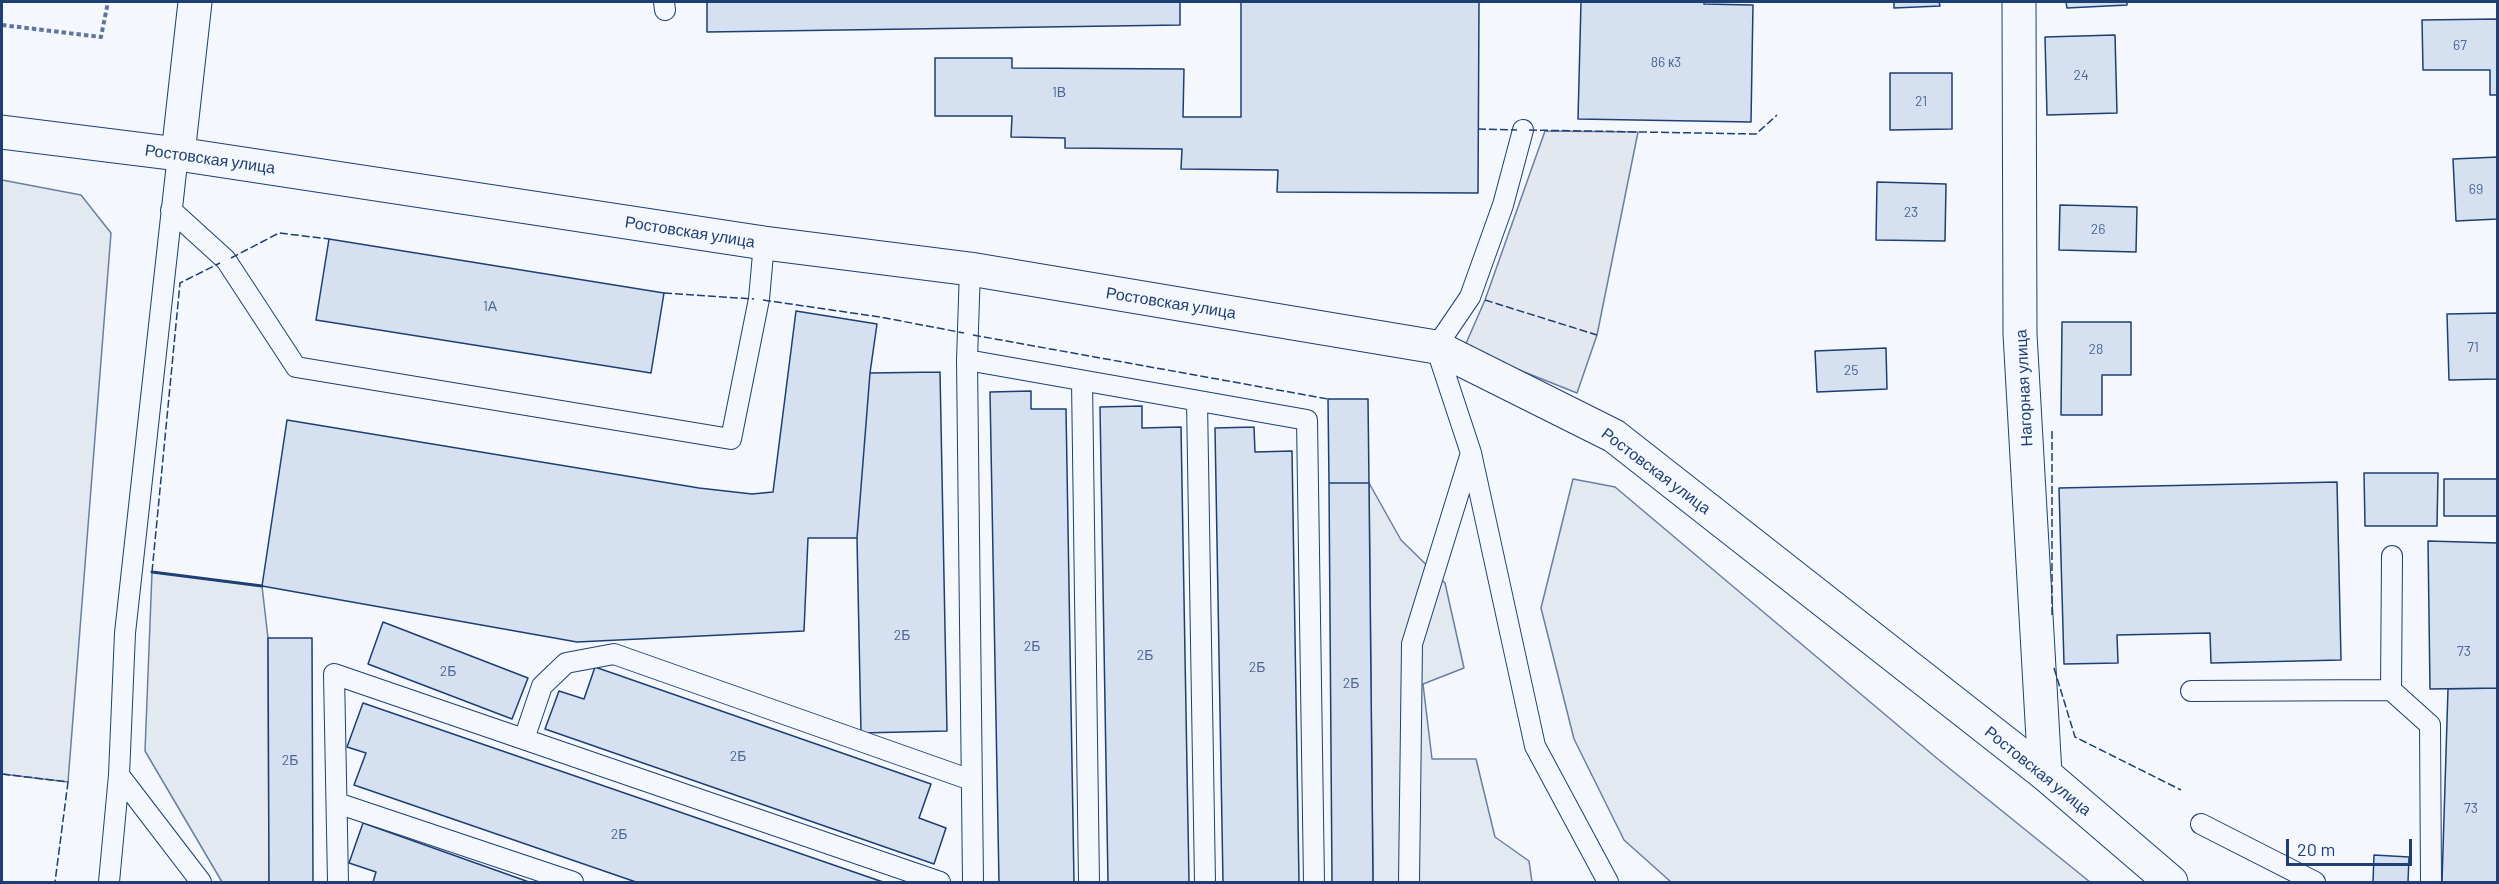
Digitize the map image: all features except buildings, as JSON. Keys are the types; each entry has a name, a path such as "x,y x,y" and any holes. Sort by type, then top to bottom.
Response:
{"street":[{"path":"178,154 195,2"},
{"name":"Нагорная улица","path":"2019,2 2020,334 2045,774"},
{"name":"Ростовская улица","path":"2,132 178,154 764,243 970,269 1436,347 1614,436 2045,774 2171,882"}],"lane":[{"path":"1523,130 1503,205 1470,297 1436,347 1471,453 1535,746 1608,882"},
{"path":"109,882 119,775 125,633 178,154"},
{"path":"171,210 226,260 296,367 731,439 759,299 764,243"},
{"path":"970,269 967,360 973,882"},
{"path":"967,360 1307,420 1314,882"},
{"path":"1082,381 1089,882"},
{"path":"1197,401 1204,882"},
{"path":"1409,882 1412,644 1471,453"},
{"path":"2391,690 2392,556"},
{"path":"524,739 542,686 550,678 566,663 614,654 971,780"},
{"path":"338,882 334,674 940,882"},
{"path":"2191,691 2391,690 2430,725 2431,882"},
{"path":"119,775 201,882"},
{"path":"337,803 573,882"},
{"path":"2201,824 2315,882"}],"path":[{"path":"2,25 101,37 108,2"}],"shaded area":[{"path":"1545,131 1638,132 1597,335 1577,393 1464,348 1485,300"},
{"path":"2,180 81,195 111,233 68,782 2,774"},
{"path":"1573,479 1615,487 1939,760 2090,882 1671,882 1624,840 1574,739 1541,608"},
{"path":"1369,483 1401,540 1445,583 1464,668 1423,684 1432,759 1476,759 1495,837 1529,861 1532,882 1373,882"},
{"path":"152,572 262,586 268,638 269,882 222,882 145,751"}],"fence":[{"path":"1529,130 1756,134 1777,115"},
{"path":"1478,129 1517,130"},
{"path":"231,258 279,233 329,239"},
{"path":"152,572 180,283 220,263"},
{"path":"664,293 754,299"},
{"path":"763,300 880,317 964,333"},
{"path":"1485,300 1597,335"},
{"path":"973,335 1328,399"},
{"path":"2052,429 2052,615"},
{"path":"2054,668 2075,737 2181,790"},
{"path":"2,774 68,782 55,882"}],"wall":[{"path":"152,572 262,586"}]}
